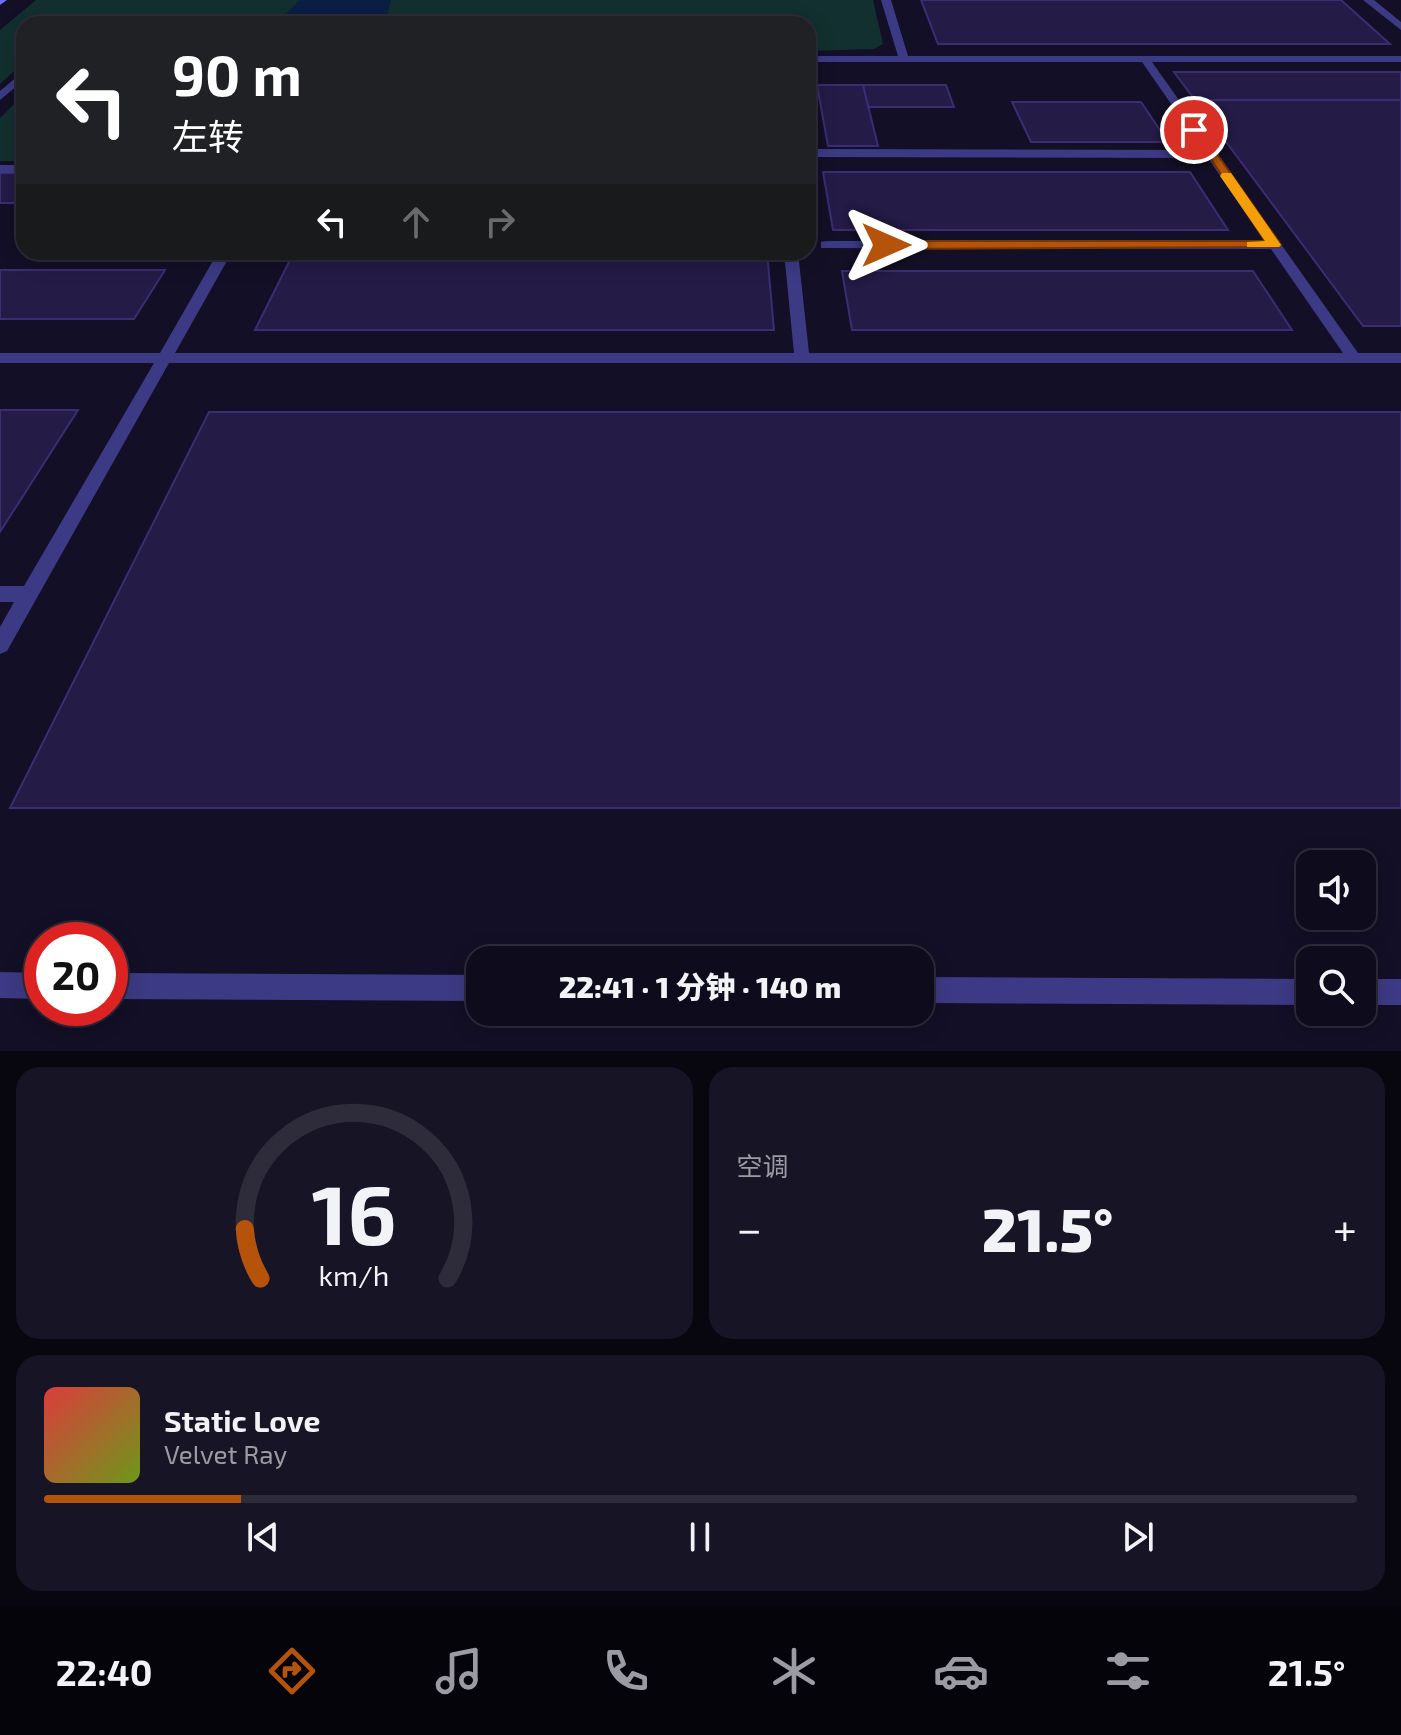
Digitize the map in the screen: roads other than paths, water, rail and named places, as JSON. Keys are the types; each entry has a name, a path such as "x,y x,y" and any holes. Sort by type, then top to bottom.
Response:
{"lane":[{"path":"886,0 904,59"},
{"path":"1368,0 1401,27"},
{"path":"816,59 1401,59"},
{"path":"1145,59 1354,358"},
{"path":"0,97 16,82"},
{"path":"816,153 1211,154"},
{"path":"826,245 1274,245"},
{"path":"0,645 220,260"},
{"path":"792,260 802,358"},
{"path":"0,358 1401,358"},
{"path":"0,594 29,594"},
{"path":"0,985 24,986"},
{"path":"128,986 466,988"},
{"path":"934,990 1296,992"},
{"path":"1376,992 1401,992"}],"water":[{"path":"300,0 391,0 387,16 283,16"}]}
